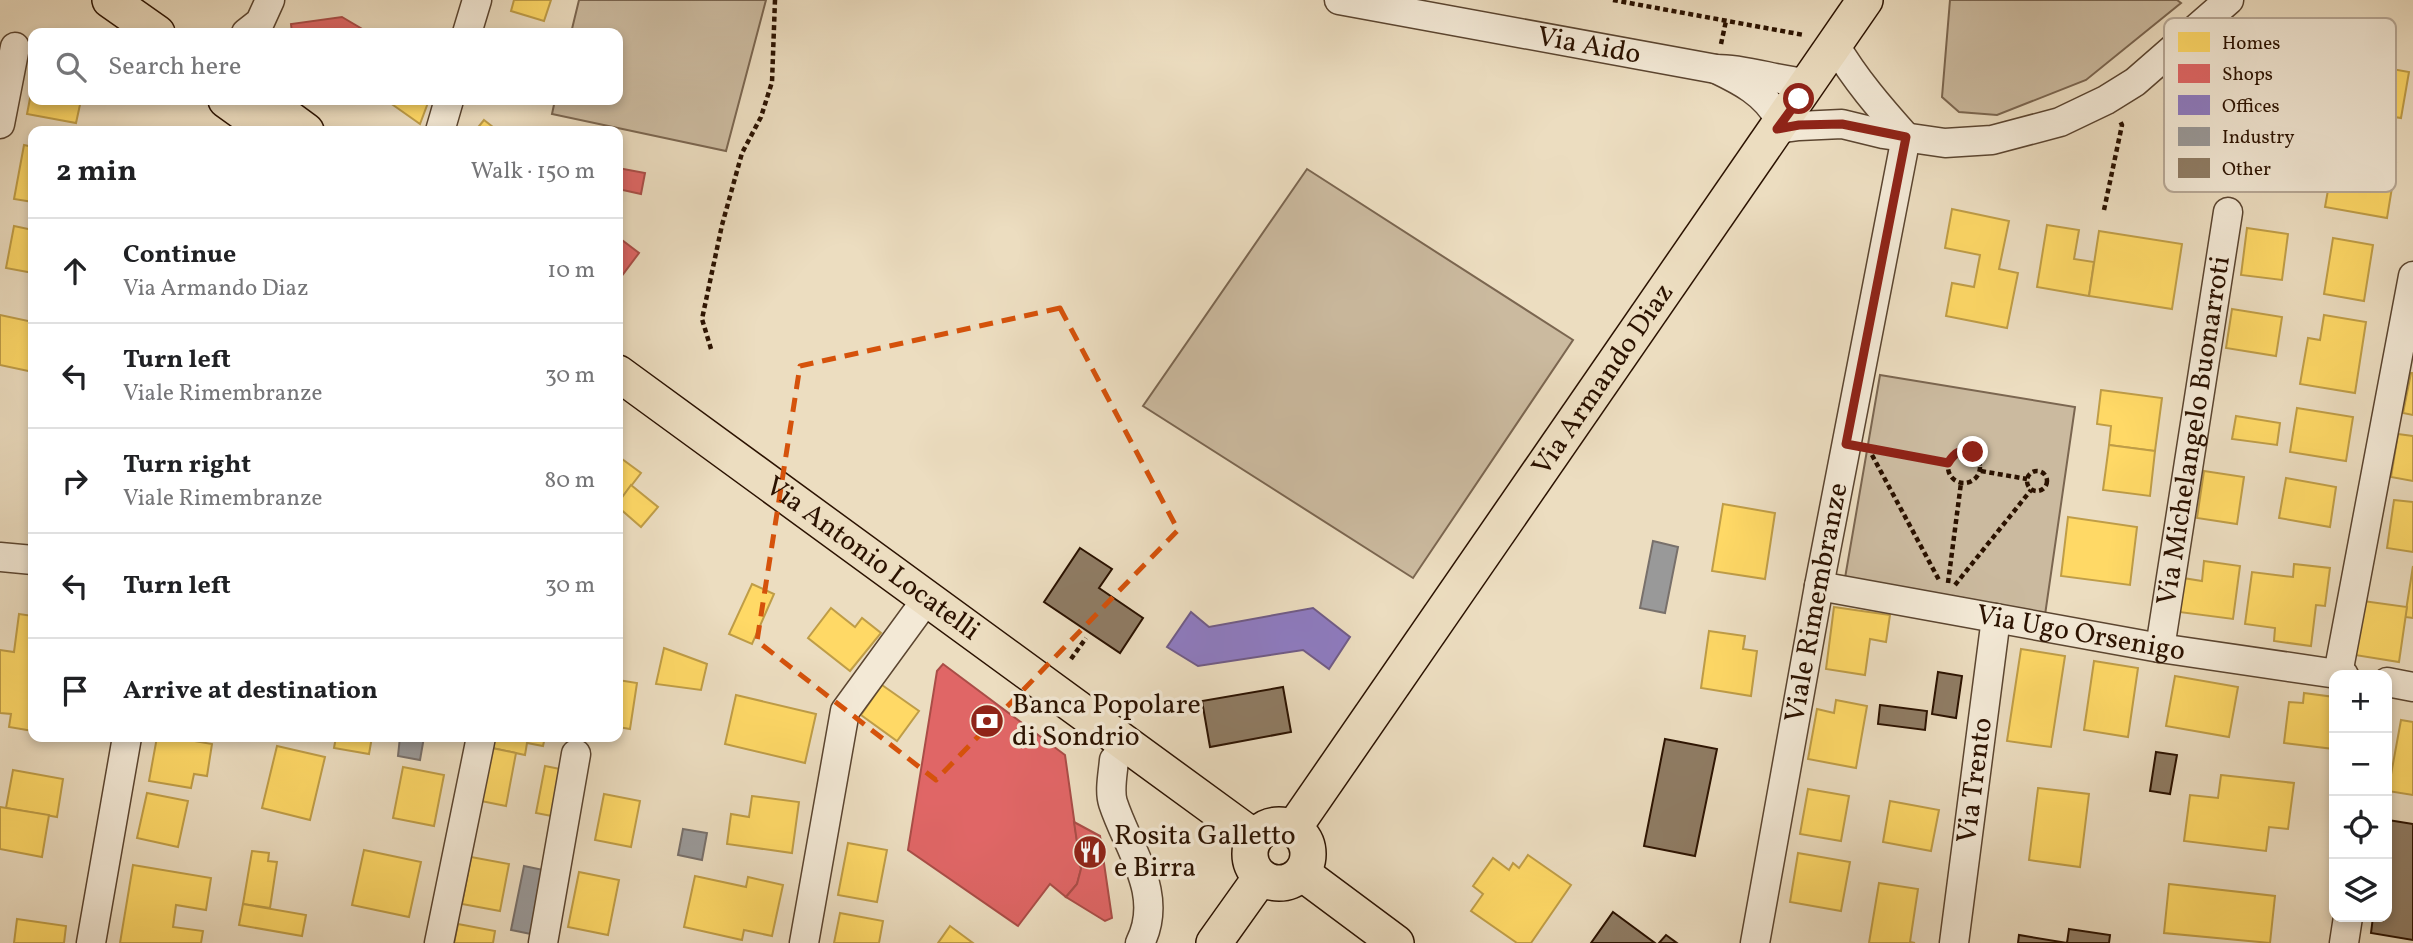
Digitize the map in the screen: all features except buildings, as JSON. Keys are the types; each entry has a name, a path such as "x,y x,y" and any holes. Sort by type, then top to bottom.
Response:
{"main road":[{"path":"110,0 150,28"},
{"name":"Via Armando Diaz","path":"1293,830 1809,83 1822,36 1865,0"},
{"path":"233,105 262,126"},
{"path":"271,105 299,126"},
{"name":"Via Antonio Locatelli","path":"623,377 1255,838"},
{"path":"1274,826 1286,826 1293,830 1304,840 1308,851 1302,873 1293,880 1282,883 1261,877 1250,859 1255,838 1263,830 1274,826"},
{"path":"1302,873 1396,943"},
{"path":"1214,943 1261,877"}],"street":[{"path":"252,28 260,22 270,0"},
{"path":"469,28 477,0"},
{"name":"Via Aido","path":"1339,0 1718,58 1737,69 1787,82 1809,83"},
{"path":"2208,18 2229,0"},
{"path":"1822,36 1873,101 1906,137"},
{"path":"0,124 15,47"},
{"path":"1777,129 1799,125 1842,124 1945,143 1992,140 2060,122 2106,100 2135,82 2164,57"},
{"name":"Via Aido","path":"1718,58 1767,100 1779,119 1777,129"},
{"path":"441,126 448,105"},
{"name":"Viale Rimembranze","path":"1755,943 1819,586 1906,137"},
{"name":"Via Michelangelo Buonarroti","path":"2160,648 2228,212"},
{"path":"2342,670 2413,276"},
{"path":"0,557 28,560"},
{"name":"Via Ugo Orsenigo","path":"1819,586 2160,648 2329,673"},
{"path":"804,943 845,711 926,600"},
{"name":"Via Trento","path":"1954,943 1996,618"},
{"path":"91,943 126,742"},
{"path":"439,943 480,742"},
{"path":"1128,746 1114,760 1112,800 1145,878 1148,926 1140,943"},
{"path":"543,943 576,754"},
{"path":"2344,943 2347,922"}],"path":[{"path":"711,349 702,319 722,225 742,153 761,117 772,82 775,0"},
{"path":"1613,0 1803,36 1822,36"},
{"path":"1718,58 1726,21"},
{"path":"2104,210 2122,125 2106,100"},
{"path":"1940,583 1868,449 1948,463"},
{"path":"1963,450 1973,452 1980,460 1981,471 1970,482 1961,483 1950,476 1948,463 1953,454 1963,450"},
{"path":"1981,471 2027,479"},
{"path":"2027,479 2035,471 2046,477 2044,488 2040,491 2031,490"},
{"path":"2027,479 2031,490"},
{"path":"1961,483 1947,595 2031,490"},
{"path":"1071,659 1086,638"}],"highlighted area":[{"path":"1060,308 1178,530 936,780 757,641 800,366"}],"shaded area":[{"path":"579,0 766,0 726,151 623,129 623,126 608,126 552,114 554,105 623,105 623,28 572,28"},
{"path":"1950,0 2177,0 2181,3 2086,80 1997,115 1959,112 1942,97"},
{"path":"1307,169 1573,340 1413,578 1143,406"},
{"path":"1880,375 2075,407 2045,615 1845,578"}],"place":[{"name":"Banca Popolare di Sondrio","path":"987,721"},
{"name":"Rosita Galletto e Birra","path":"1090,852"}],"route":[{"path":"1799,99 1777,129 1799,125 1842,124 1906,137 1846,444 1948,463 1953,454 1963,450 1973,452"}]}
